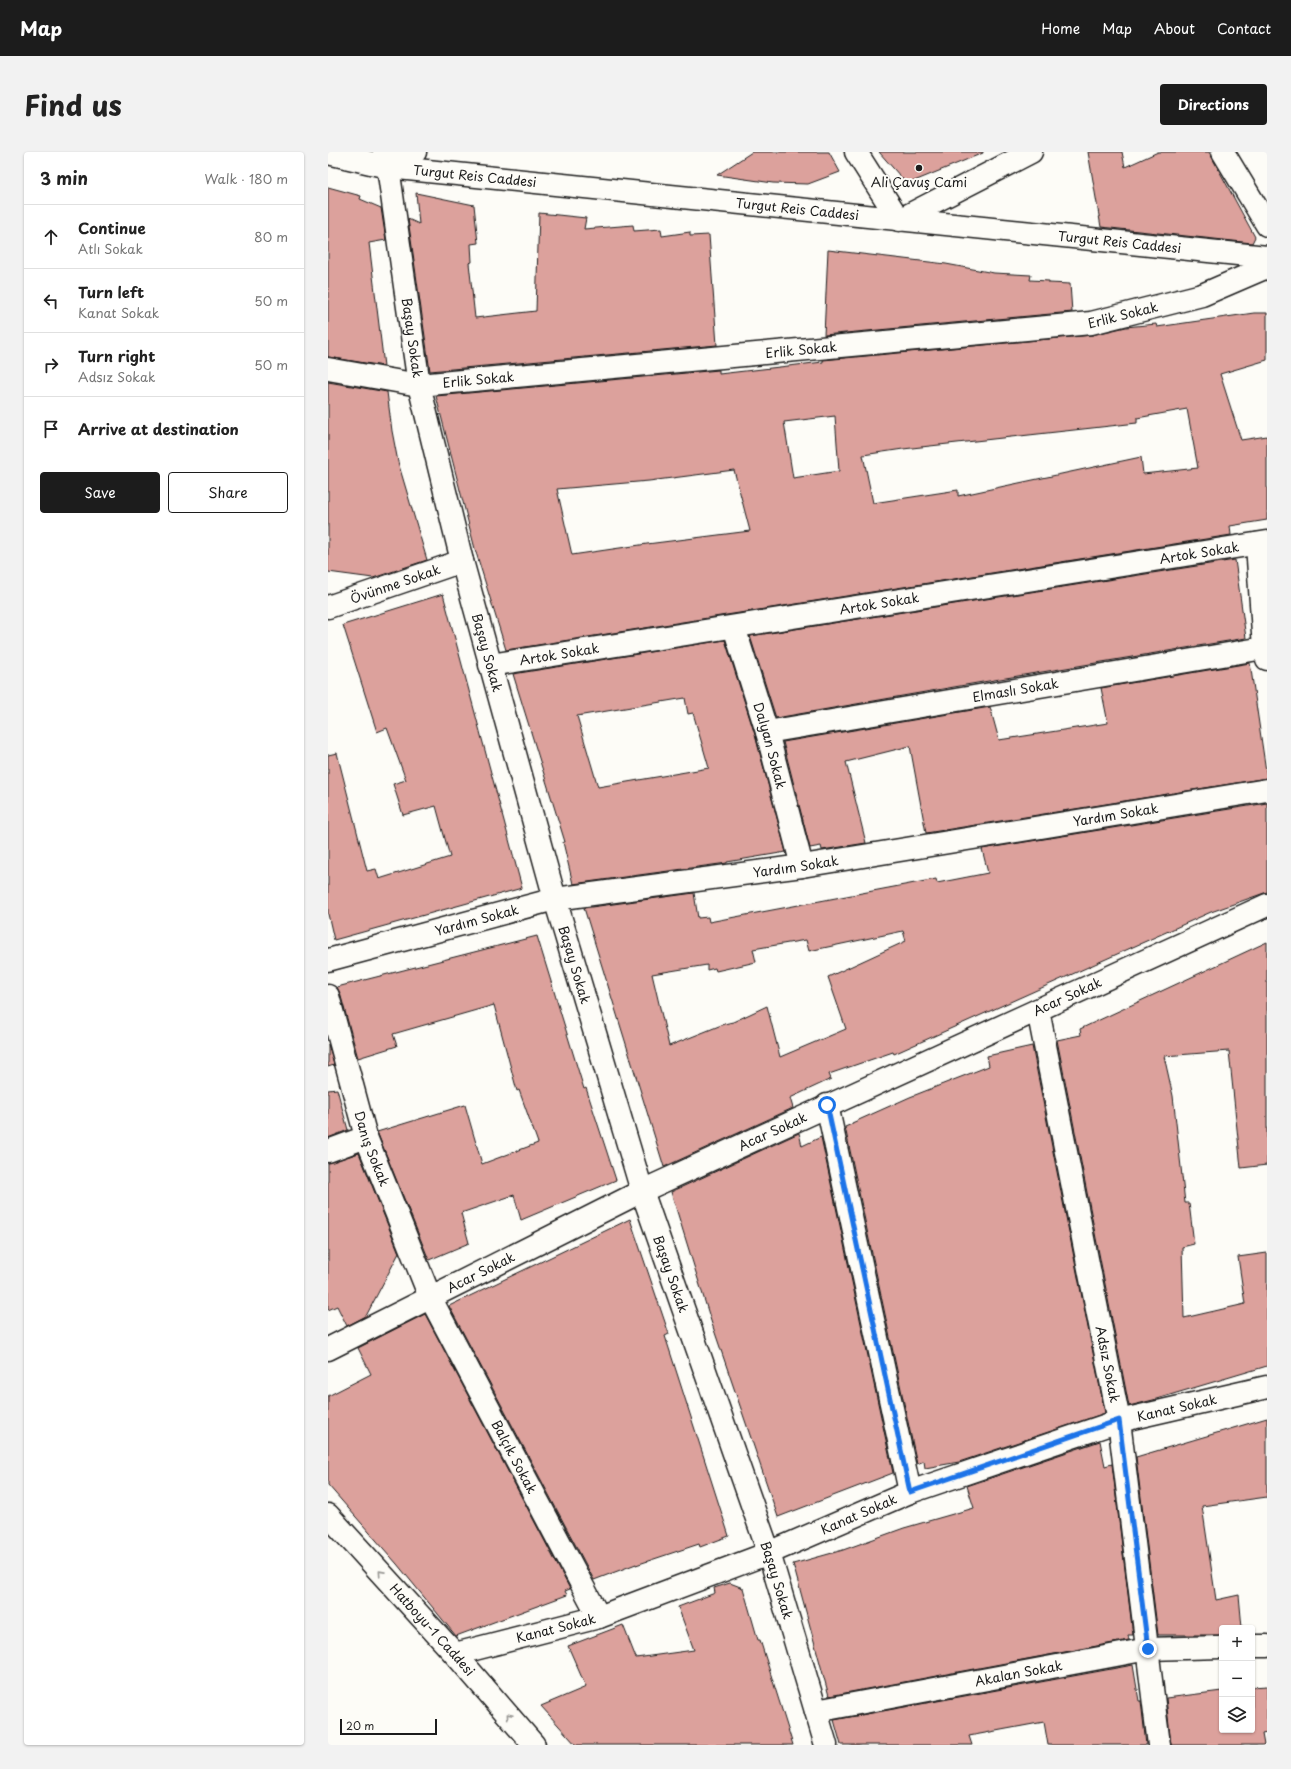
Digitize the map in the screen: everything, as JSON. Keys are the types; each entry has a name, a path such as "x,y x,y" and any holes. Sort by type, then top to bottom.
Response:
{"street":[{"path":"386,159 415,152"},
{"path":"856,152 900,220 1031,152"},
{"path":"1223,152 1267,224"},
{"name":"Turgut Reis Caddesi","path":"328,153 900,220 1267,256"},
{"name":"Başay Sokak","path":"386,159 419,385 462,561 490,665 555,899 642,1191 769,1553 826,1745"},
{"name":"Erlik Sokak","path":"328,369 419,385 1091,323 1202,295 1267,267"},
{"path":"1262,543 1266,654"},
{"name":"Artok Sokak","path":"490,665 1262,543"},
{"name":"Övünme Sokak","path":"328,607 462,561"},
{"name":"Dalyan Sokak","path":"734,627 767,732 802,866"},
{"name":"Elmaslı Sokak","path":"767,732 1266,654"},
{"name":"Yardım Sokak","path":"328,960 555,899 802,866 1267,790"},
{"name":"Acar Sokak","path":"328,1349 642,1191 827,1105 1267,905"},
{"name":"Danış Sokak","path":"328,996 366,1137 430,1297"},
{"name":"Adsız Sokak","path":"1038,1010 1119,1420 1159,1745"},
{"path":"827,1105 910,1492"},
{"path":"328,1151 366,1137"},
{"name":"Balçık Sokak","path":"430,1297 599,1617"},
{"name":"Kanat Sokak","path":"454,1654 599,1617 769,1553 910,1492 1119,1420 1267,1387"},
{"name":"Hatboyu-1 Caddesi","path":"328,1515 534,1745"},
{"path":"1255,1646 1267,1646"},
{"name":"Akalan Sokak","path":"816,1711 1148,1649 1219,1647"}],"building":[{"path":"752,152 829,152 840,172 808,184 773,183 717,175"},
{"name":"Ali Çavuş Cami","path":"879,152 983,152 983,153 907,184"},
{"path":"1088,152 1122,152 1125,167 1158,152 1209,152 1255,237 1252,243 1101,227"},
{"path":"328,187 361,196 360,199 381,208 386,240 369,243 384,366 328,357"},
{"path":"416,193 474,205 478,243 471,244 472,262 469,263 475,318 536,311 539,213 586,218 584,229 633,225 634,231 661,229 662,236 690,232 690,236 709,235 717,345 430,371 408,219 419,224"},
{"path":"828,250 946,264 994,273 1031,275 1030,280 1070,284 1072,312 824,335"},
{"path":"1254,313 1267,313 1267,360 1220,374 1241,440 1267,436 1267,520 1230,526 1231,535 506,650 475,549 436,396 719,370 719,374 823,362 823,360 1092,335 1126,327 1156,324 1157,327","holes":["1187,409 1198,468 1143,474 1141,457 958,496 958,490 873,503 863,455 903,449 1137,423 1137,418","835,416 839,471 793,478 784,422","734,470 750,531 572,555 557,489 649,481"]},
{"path":"328,382 387,392 398,462 427,560 373,578 328,572"},
{"path":"1235,560 1246,638 776,718 750,636"},
{"path":"443,594 522,888 334,940 328,914 328,755 337,753 367,871 376,869 379,879 450,857 436,806 403,815 393,784 406,780 387,728 377,732 343,625"},
{"path":"725,640 755,735 786,852 727,863 573,884 563,842 565,842 513,674","holes":["685,698 688,714 693,713 709,768 598,787 577,716"]},
{"path":"1250,663 1267,778 926,833 910,746 846,762 866,843 822,850 821,846 810,848 783,742 990,707 999,740 1108,723 1101,688"},
{"path":"1267,803 1267,892 1211,912 894,1054 893,1052 829,1074 831,1079 790,1098 793,1108 664,1167 584,908 694,893 698,918 708,917 709,922 936,879 937,883 988,873 982,849","holes":["903,931 906,941 828,977 846,1029 780,1057 767,1006 733,1022 724,1024 669,1046 652,974 707,965 707,970 715,968 716,971 756,962 753,949 806,940 809,951"]},
{"path":"537,936 584,1089 586,1088 616,1180 521,1220 514,1195 461,1213 469,1243 429,1260 377,1132 465,1105 482,1164 538,1143 519,1090 517,1091 494,1005 393,1034 397,1046 358,1058 337,987"},
{"path":"1267,942 1267,1165 1241,1168 1229,1051 1164,1056 1173,1096 1185,1203 1189,1203 1194,1244 1182,1247 1184,1318 1245,1304 1238,1257 1267,1253 1267,1366 1129,1406 1057,1040 1081,1035 1080,1029"},
{"path":"328,1044 334,1065 328,1067"},
{"path":"1032,1046 1105,1413 959,1462 925,1468 924,1461 917,1464 845,1127 910,1097 989,1066 987,1056"},
{"path":"337,1089 348,1130 328,1138 328,1090"},
{"path":"799,1133 802,1146 821,1137 893,1473 778,1517 711,1321 671,1192"},
{"path":"359,1153 399,1253 366,1316 347,1326 337,1306 328,1310 328,1163"},
{"path":"630,1219 669,1334 665,1336 729,1536 700,1547 699,1544 636,1564 594,1580 449,1306"},
{"path":"425,1314 570,1589 565,1591 567,1595 456,1636 397,1564 328,1485 328,1396 371,1374 358,1348"},
{"path":"1267,1418 1267,1497 1202,1506 1216,1600 1239,1595 1242,1625 1219,1625 1219,1635 1158,1635 1136,1457"},
{"path":"1100,1441 1105,1466 1112,1464 1133,1635 1128,1635 1129,1640 829,1696 793,1564 843,1550 904,1528 974,1508 967,1486"},
{"path":"730,1583 743,1588 758,1640 760,1640 793,1745 576,1745 541,1706 586,1687 568,1646 623,1625 636,1658 694,1650 678,1607 715,1593 714,1588"},
{"path":"1133,1665 1139,1701 1141,1701 1146,1745 1048,1745 1044,1722 969,1736 972,1745 841,1745 834,1720"},
{"path":"1267,1686 1267,1733 1262,1734 1264,1745 1171,1745 1166,1698 1219,1691 1219,1733 1255,1733 1255,1687"}],"place":[{"name":"Ali Çavuş Cami","path":"919,168"}],"route":[{"path":"827,1105 910,1492 1119,1420 1148,1649"}]}
